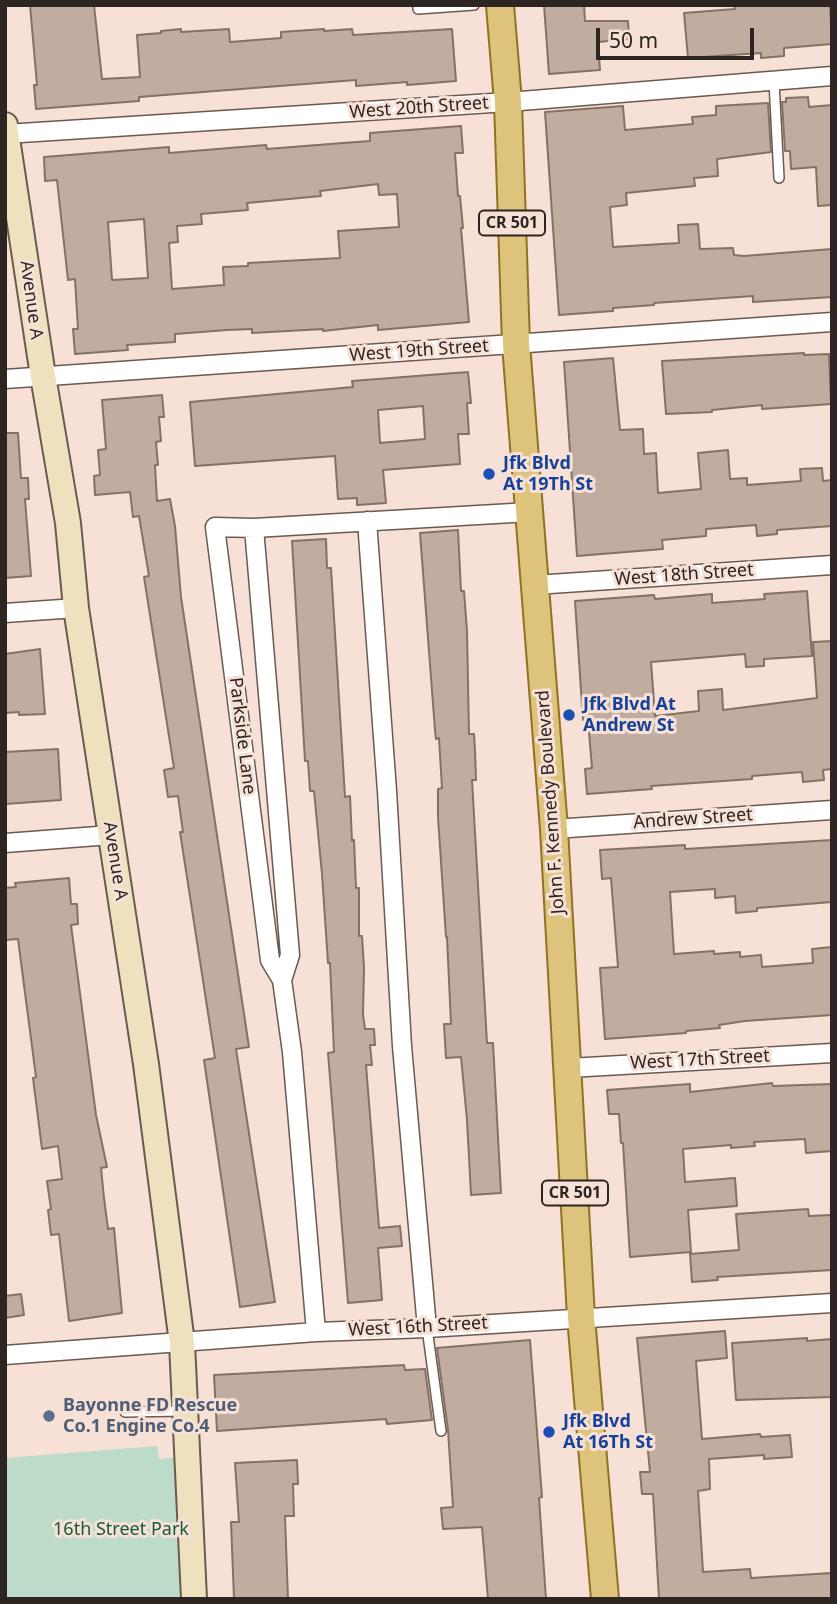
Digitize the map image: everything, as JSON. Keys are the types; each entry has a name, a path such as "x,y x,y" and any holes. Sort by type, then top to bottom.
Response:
{"main road":[{"name":"John F. Kennedy Boulevard","path":"500,5 508,102 516,344 554,829 581,1317 605,1599"}],"street":[{"name":"West 20th Street","path":"6,131 508,102 832,76"},
{"name":"Avenue A","path":"6,131 68,523 76,608 146,1064 182,1343 194,1599"},
{"name":"West 19th Street","path":"5,379 832,322"},
{"name":"Parkside Lane","path":"316,1332 292,1052 282,980 270,960 215,527 254,528 530,512"},
{"path":"367,521 402,1046 428,1328"},
{"name":"Parkside Lane","path":"254,528 290,955 282,980"},
{"name":"West 18th Street","path":"535,585 832,565"},
{"path":"5,613 76,608"},
{"name":"Andrew Street","path":"554,829 832,810"},
{"path":"5,843 111,835"},
{"name":"West 17th Street","path":"569,1068 832,1053"},
{"name":"West 16th Street","path":"5,1355 316,1332 428,1328 832,1303"}],"lane":[{"path":"416,7 474,5"},
{"path":"774,80 779,177"},
{"path":"428,1328 441,1432"},
{"path":"125,1412 185,1411"}],"green space":[{"name":"16th Street Park","path":"157,1446 159,1459 187,1456 196,1599 5,1599 5,1458"}],"building":[{"path":"30,5 94,5 102,79 140,77 137,35 161,31 229,29 230,42 281,38 281,32 324,29 352,29 353,35 452,29 456,81 356,86 356,80 139,97 139,101 36,109 34,85 37,85"},
{"path":"544,5 584,5 585,21 628,21 629,39 598,42 600,70 549,74"},
{"path":"734,5 830,5 832,44 784,48 784,56 761,58 761,53 688,58 684,13 735,9"},
{"path":"808,97 809,107 832,105 832,205 818,206 816,167 791,169 790,151 785,151 782,102 786,102 786,98"},
{"path":"768,103 771,152 717,159 718,176 694,178 695,186 626,193 627,205 610,207 613,247 679,243 678,225 698,224 700,249 733,248 734,255 744,256 832,249 832,297 753,302 753,296 654,303 613,308 613,311 559,315 545,112 623,106 625,130 693,124 692,117 716,115 716,106"},
{"path":"461,126 463,153 455,153 469,322 378,330 378,325 323,331 252,333 252,329 175,334 175,342 127,345 128,350 75,354 73,329 78,329 75,279 68,280 57,180 45,181 44,157 169,147 169,153 266,145 267,149 370,141 370,133","holes":["378,184 379,195 397,194 399,227 338,231 340,258 223,267 224,285 172,289 169,243 178,242 177,226 202,224 201,214 248,210 247,203 321,196 320,191","144,219 148,278 112,280 108,222"]},
{"path":"829,354 831,404 762,409 762,405 712,412 666,414 662,361"},
{"path":"613,358 620,430 643,429 644,454 656,453 658,493 701,489 698,453 728,450 730,479 747,478 747,485 801,481 800,469 822,468 823,481 832,480 832,526 777,530 777,534 757,536 756,525 706,529 706,536 662,540 663,549 577,556 564,362"},
{"path":"468,372 471,403 467,403 469,434 458,434 460,464 383,470 386,503 357,505 357,498 338,499 335,456 195,466 190,402 353,387 352,381","holes":["423,406 425,439 380,443 378,410"]},
{"path":"162,395 164,417 159,417 161,441 156,442 157,501 170,499 175,526 181,597 249,1047 236,1049 275,1302 240,1307 204,1060 215,1058 180,832 183,832 178,796 168,797 164,770 174,768 144,577 149,576 139,516 133,517 130,492 95,495 94,476 100,475 98,450 106,449 102,400"},
{"path":"5,433 18,433 21,478 28,478 29,499 25,499 31,576 5,578"},
{"path":"458,530 461,591 464,591 467,631 469,734 474,734 475,751 476,780 472,780 487,1043 493,1043 501,1193 471,1195 461,1057 446,1058 444,1024 451,1024 438,817 438,789 442,788 420,533"},
{"path":"326,539 327,568 331,568 345,797 350,796 356,888 359,888 359,936 362,936 364,968 363,1015 365,1029 374,1029 375,1045 370,1045 372,1065 366,1065 379,1228 400,1226 402,1246 378,1248 382,1300 348,1303 328,1053 334,1052 330,963 314,791 310,791 308,761 305,761 292,541"},
{"path":"807,591 812,656 764,659 764,666 746,667 745,654 651,662 655,716 699,711 698,691 722,689 723,710 817,698 813,642 832,641 832,769 823,770 824,780 803,782 802,772 587,794 585,769 592,768 588,720 583,720 575,601 712,594 712,603 765,599 764,594"},
{"path":"40,649 45,714 5,713 5,654"},
{"path":"58,749 61,800 5,804 5,752"},
{"path":"832,840 832,902 757,908 757,911 736,913 735,896 715,898 715,889 670,892 674,954 714,951 714,954 740,952 740,957 761,955 762,967 813,963 812,949 832,947 832,1015 745,1021 686,1033 605,1039 600,968 618,967 611,878 602,879 600,850 685,845 685,849"},
{"path":"69,878 71,904 77,904 78,924 71,925 96,1115 107,1167 101,1168 104,1198 108,1229 114,1228 122,1313 69,1321 59,1234 51,1235 48,1210 51,1209 47,1181 62,1179 58,1146 42,1149 33,1078 36,1077 18,939 5,940 5,888 16,887 15,883"},
{"path":"772,1083 773,1086 832,1084 832,1151 806,1153 805,1139 754,1142 755,1146 731,1148 731,1145 683,1149 685,1182 735,1178 737,1206 688,1210 691,1252 630,1257 623,1143 619,1114 609,1114 607,1090 690,1084 690,1092"},
{"path":"808,1209 809,1216 832,1215 832,1270 717,1277 718,1280 692,1282 690,1254 739,1250 736,1214"},
{"path":"21,1294 24,1315 5,1318 5,1296"},
{"path":"725,1331 727,1358 696,1361 702,1439 760,1434 761,1437 790,1435 792,1457 764,1459 764,1455 709,1459 710,1489 698,1491 703,1572 750,1569 751,1578 832,1573 832,1599 659,1599 653,1494 642,1494 640,1472 650,1472 637,1338"},
{"path":"807,1338 807,1341 832,1339 832,1397 736,1400 732,1343"},
{"path":"530,1340 542,1497 539,1498 546,1599 488,1599 482,1527 443,1529 441,1508 453,1507 448,1430 437,1348"},
{"path":"404,1365 405,1370 425,1369 432,1420 387,1424 386,1419 217,1431 214,1375"},
{"path":"297,1460 298,1484 293,1484 294,1516 285,1516 288,1599 234,1599 231,1522 239,1522 235,1463"}],"place":[{"name":"Jfk Blvd At 19Th St","path":"489,474"},
{"name":"Jfk Blvd At Andrew St","path":"569,715"},
{"name":"Bayonne FD Rescue Co.1 Engine Co.4","path":"49,1416"},
{"name":"Jfk Blvd At 16Th St","path":"549,1432"}]}
